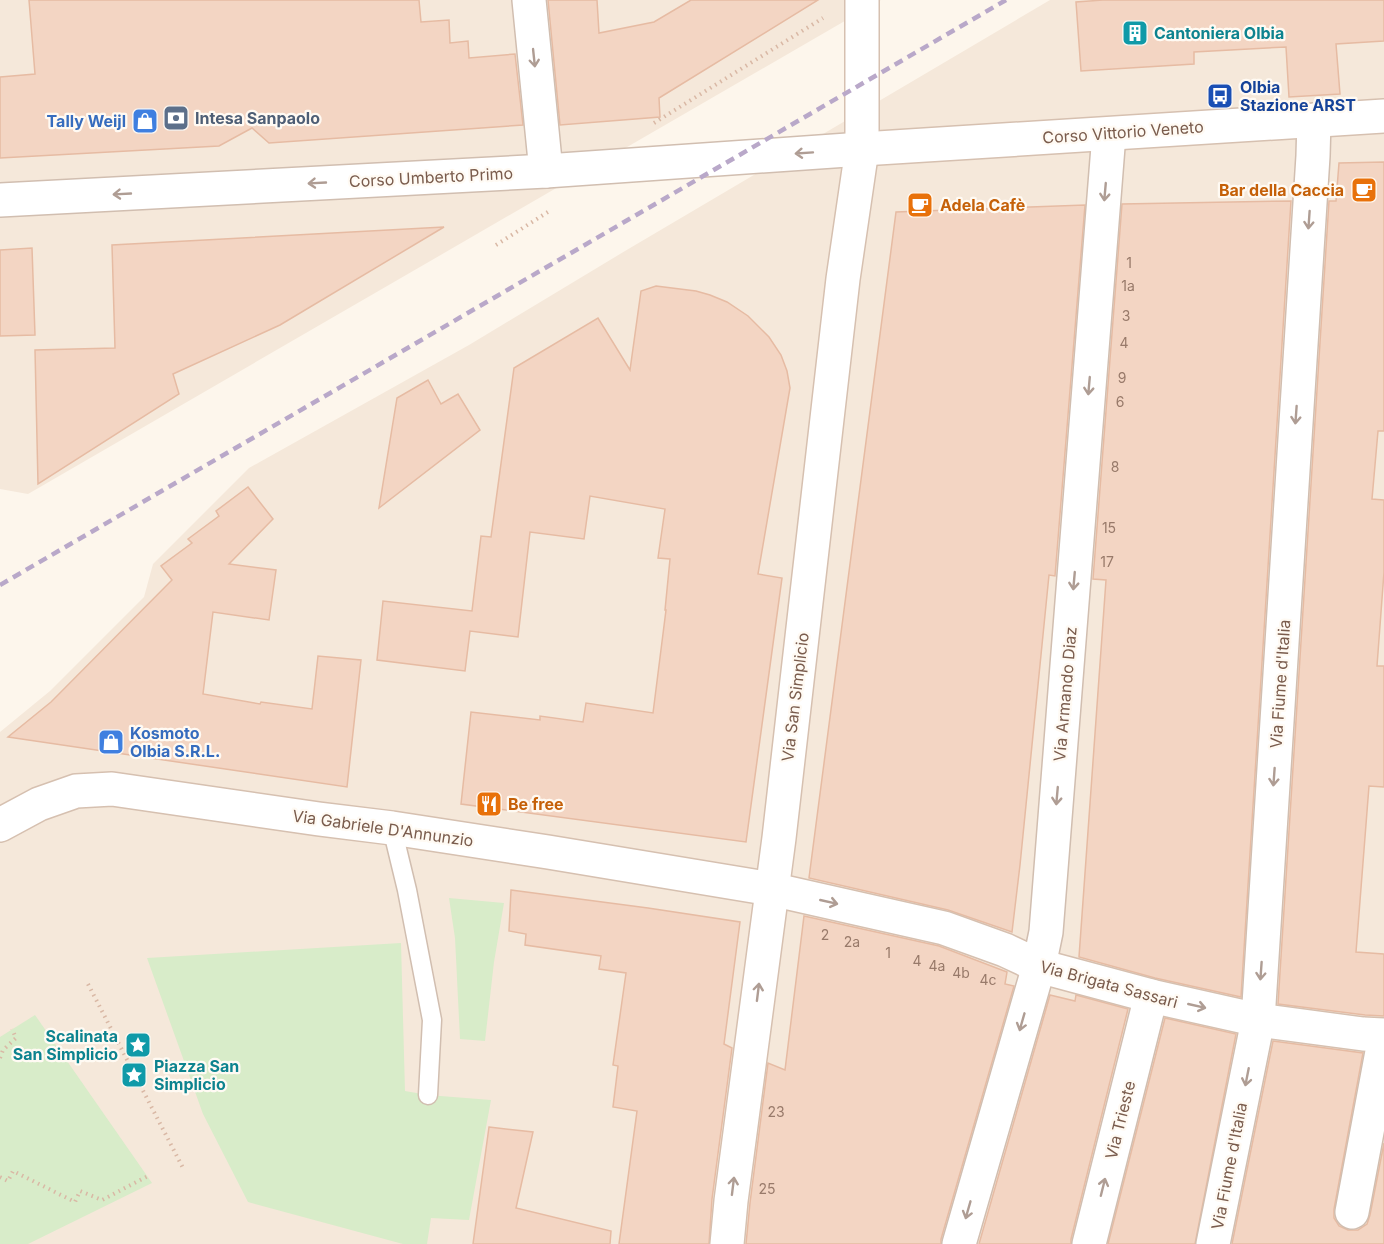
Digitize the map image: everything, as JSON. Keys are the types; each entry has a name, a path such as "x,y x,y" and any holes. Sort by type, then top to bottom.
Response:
{"street":[{"path":"529,0 546,171"},
{"name":"Via San Simplicio","path":"727,1244 779,838 843,279 862,149 862,0"},
{"name":"Corso Vittorio Veneto","path":"862,149 1384,116"},
{"name":"Via Fiume d'Italia","path":"1213,1244 1258,1020 1314,120"},
{"name":"Via Armando Diaz","path":"959,1244 1039,966 1047,921 1109,134"},
{"name":"Corso Umberto Primo","path":"0,200 546,171 862,149"},
{"name":"Via Gabriele D'Annunzio","path":"0,825 39,804 76,791 112,789 392,828 771,889"},
{"name":"Via Brigata Sassari","path":"771,889 944,928 1005,950 1039,966 1150,996 1258,1020 1384,1035"},
{"name":"Via Trieste","path":"1089,1244 1150,996"},
{"path":"1352,1212 1384,1041"}],"lane":[{"path":"392,828 407,890 432,1020 428,1095"}],"path":[{"path":"650,126 828,15"},
{"path":"88,984 183,1170"},
{"path":"0,1058 3,1050 16,1038 12,1029"},
{"path":"0,1177 8,1181 13,1171 75,1202 80,1191 102,1200 148,1176"}],"shaded area":[{"path":"0,0 881,0 28,494 0,489"},
{"path":"1050,0 1384,0 1384,1244 0,1244 0,732 50,691 144,597 153,564 249,468 469,345"}],"green space":[{"path":"449,898 504,903 494,962 485,1041 460,1039 455,938"},
{"path":"401,943 405,1091 491,1100 469,1220 431,1218 427,1244 403,1244 248,1202 203,1114 147,958"},
{"path":"35,1015 152,1183 28,1244 0,1244 0,1037"}],"building":[{"path":"29,0 419,0 421,22 449,20 450,43 468,41 469,58 515,54 523,125 269,143 252,128 219,146 0,158 0,77 35,74"},
{"path":"548,0 597,0 599,33 654,22 691,0 818,0 659,98 660,117 560,125"},
{"path":"1103,0 1384,0 1384,41 1336,44 1340,94 1289,97 1286,47 1194,52 1194,64 1081,71 1076,2"},
{"path":"1384,162 1384,431 1378,431 1372,499 1384,500 1384,572 1377,666 1384,666 1384,787 1369,786 1356,952 1384,954 1384,1016 1278,1004 1329,201 1336,201 1339,163"},
{"path":"1291,201 1241,997 1155,978 1079,957 1106,580 1093,579 1122,204"},
{"path":"1085,205 1055,576 1049,575 1012,932 948,910 809,878 896,212"},
{"path":"444,227 280,325 173,374 179,394 38,484 35,350 115,348 112,245"},
{"path":"32,248 35,335 0,336 0,250"},
{"path":"656,286 710,295 727,302 748,316 769,337 781,355 790,388 758,574 782,578 746,842 461,804 471,712 540,720 540,716 583,722 586,703 653,713 670,559 658,558 665,509 590,496 584,539 530,532 518,637 470,631 465,671 377,660 383,601 472,611 481,536 491,537 514,368 598,318 630,370 641,291"},
{"path":"428,380 441,404 458,394 480,430 379,508 397,398"},
{"path":"248,487 273,519 229,564 276,570 269,620 213,612 203,694 260,704 261,702 312,709 318,656 361,660 347,787 8,737 51,702 172,580 161,566 192,543 188,539 219,516 216,511"},
{"path":"511,890 740,922 724,1044 732,1048 712,1199 709,1244 619,1244 637,1111 613,1107 618,1066 613,1065 626,973 599,969 601,956 525,945 526,934 509,931"},
{"path":"804,916 939,946 1007,972 1005,984 1014,986 941,1244 746,1244 768,1063 785,1070"},
{"path":"1050,995 1075,1001 1076,995 1128,1009 1071,1244 979,1244"},
{"path":"1165,1018 1236,1034 1195,1244 1108,1244"},
{"path":"1273,1041 1363,1053 1334,1218 1339,1226 1348,1230 1358,1230 1367,1224 1384,1143 1384,1244 1232,1244"},
{"path":"489,1127 533,1132 516,1208 611,1231 610,1244 473,1244"}],"railway":[{"path":"0,585 1006,0"}],"place":[{"name":"Cantoniera Olbia","path":"1135,33"},
{"name":"Olbia Stazione ARST","path":"1220,96"},
{"name":"Intesa Sanpaolo","path":"176,118"},
{"name":"Tally Weijl","path":"145,121"},
{"name":"Bar della Caccia","path":"1364,190"},
{"name":"Adela Cafè","path":"920,205"},
{"name":"Kosmoto Olbia S.R.L.","path":"111,742"},
{"name":"Be free","path":"489,804"},
{"name":"Scalinata San Simplicio","path":"138,1045"},
{"name":"Piazza San Simplicio","path":"134,1075"}]}
